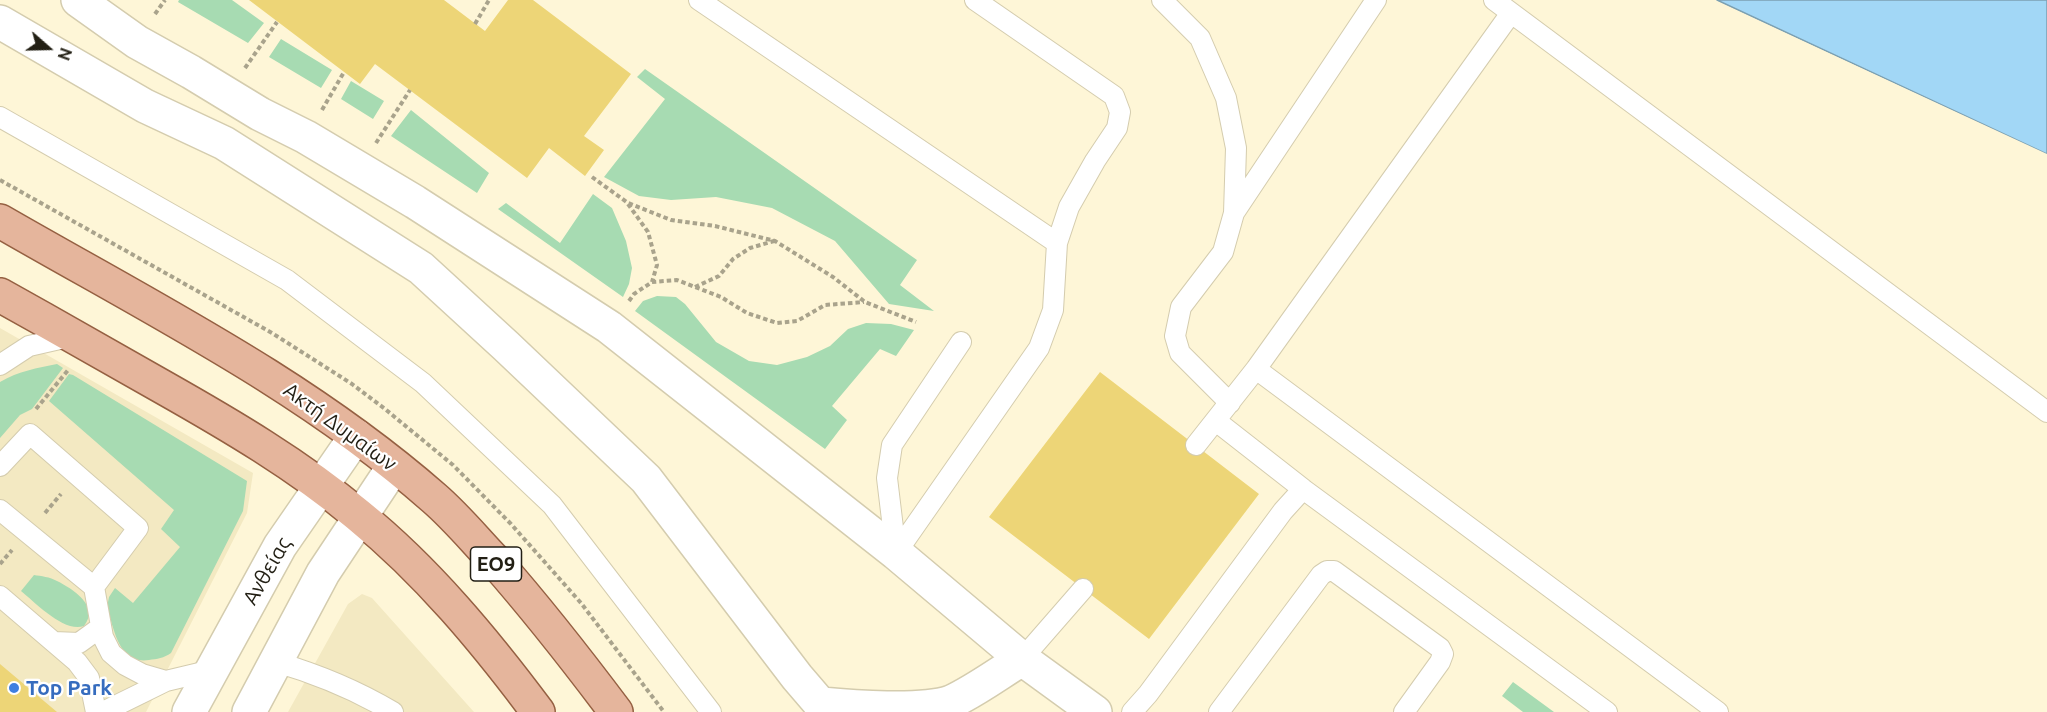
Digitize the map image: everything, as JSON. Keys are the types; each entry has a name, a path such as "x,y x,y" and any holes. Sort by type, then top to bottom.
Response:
{"main road":[{"path":"78,0 136,42 260,114 306,137 415,202 609,327 896,553 1022,660 1095,712"},
{"path":"0,22 145,106 224,143 421,268 646,479 824,708 888,709 949,703 1022,660"},
{"name":"Ακτή Δυμαίων","path":"0,221 267,374 323,411 435,498 514,583 616,712"},
{"name":"ΕΟ9","path":"0,295 211,415 321,486 360,516 452,606 483,641 538,712"},
{"name":"Ανθείας","path":"189,712 280,546 356,436"},
{"path":"249,712 315,586 394,466"}],"lane":[{"path":"699,0 1057,243"},
{"path":"896,553 1040,348 1053,310 1057,243 1069,207 1117,128 1120,112 1113,96 975,0"},
{"path":"1161,0 1200,38 1226,98 1236,148 1234,213 1223,252 1181,307 1175,336 1180,353 1230,403"},
{"path":"1234,213 1376,0"},
{"path":"1494,0 2047,412"},
{"path":"1196,445 1256,369 1511,13"},
{"path":"0,117 287,280 423,383 552,505 711,712"},
{"path":"4,356 30,346 81,340"},
{"path":"896,553 887,478 892,445 961,342"},
{"path":"1256,369 1718,712"},
{"path":"1216,422 1303,489 1607,712"},
{"path":"0,466 30,434 138,528 94,587"},
{"path":"1132,712 1148,694 1283,511 1303,489"},
{"path":"0,510 94,587 103,637 111,653 125,665 142,674 166,681"},
{"path":"1219,712 1321,575 1327,571 1334,571 1440,648 1443,654 1440,662 1404,712"},
{"path":"1022,660 1083,589"},
{"path":"0,596 77,662 89,678 96,712"},
{"path":"54,642 79,643 101,627"},
{"path":"276,662 307,671 354,690 393,712"},
{"path":"103,712 166,681 212,670"}],"path":[{"path":"475,24 489,0"},
{"path":"227,93 277,22"},
{"path":"306,137 345,72"},
{"path":"359,169 410,90"},
{"path":"592,177 628,203 671,220 715,226 775,241 833,277 865,302 916,322"},
{"path":"628,203 648,232 657,265 652,282"},
{"path":"695,287 719,276 733,259 750,248 775,241"},
{"path":"609,327 634,294 652,282 677,280 721,297 747,314 777,323 797,321 825,305 865,302"},
{"path":"29,414 36,409 81,340"}],"shaded area":[{"path":"0,328 253,473 247,513 146,712 0,712"},
{"path":"362,594 372,598 474,712 288,712 348,604"}],"green space":[{"path":"179,0 232,0 264,23 248,43 178,2"},
{"path":"281,39 332,70 321,88 269,57"},
{"path":"645,69 917,260 900,285 934,311 889,304 835,241 772,208 716,197 671,200 639,196 604,177 665,99 637,77"},
{"path":"351,81 384,101 373,119 341,99"},
{"path":"411,110 489,173 477,193 391,136"},
{"path":"593,194 612,208 626,241 632,268 629,284 623,297 498,209 506,203 560,243"},
{"path":"657,296 676,297 685,304 716,342 749,361 777,365 807,357 830,346 848,329 866,323 891,324 914,330 896,356 880,349 832,406 847,420 825,449 635,311 643,301"},
{"path":"57,364 63,368 32,409 20,415 0,438 0,382 21,373"},
{"path":"69,374 247,481 243,511 171,653 163,657 139,660 130,657 119,643 107,607 109,597 115,588 133,603 180,547 161,529 174,510 49,401"},
{"path":"34,575 54,580 77,593 87,605 89,612 84,626 76,627 59,621 21,591"},
{"path":"1513,682 1554,712 1523,712 1502,696"}],"water":[{"path":"1717,0 2047,0 2047,154"}],"pier":[{"path":"1714,0 2047,154 2047,157 1716,3"}],"building":[{"path":"249,0 444,0 485,31 508,0 533,0 631,74 584,136 604,150 585,176 549,148 527,178 375,64 360,84"},
{"path":"1100,372 1259,494 1149,639 989,517"},
{"name":"Top Park","path":"0,664 57,712 0,712"}],"place":[{"name":"Top Park","path":"14,688"}]}
